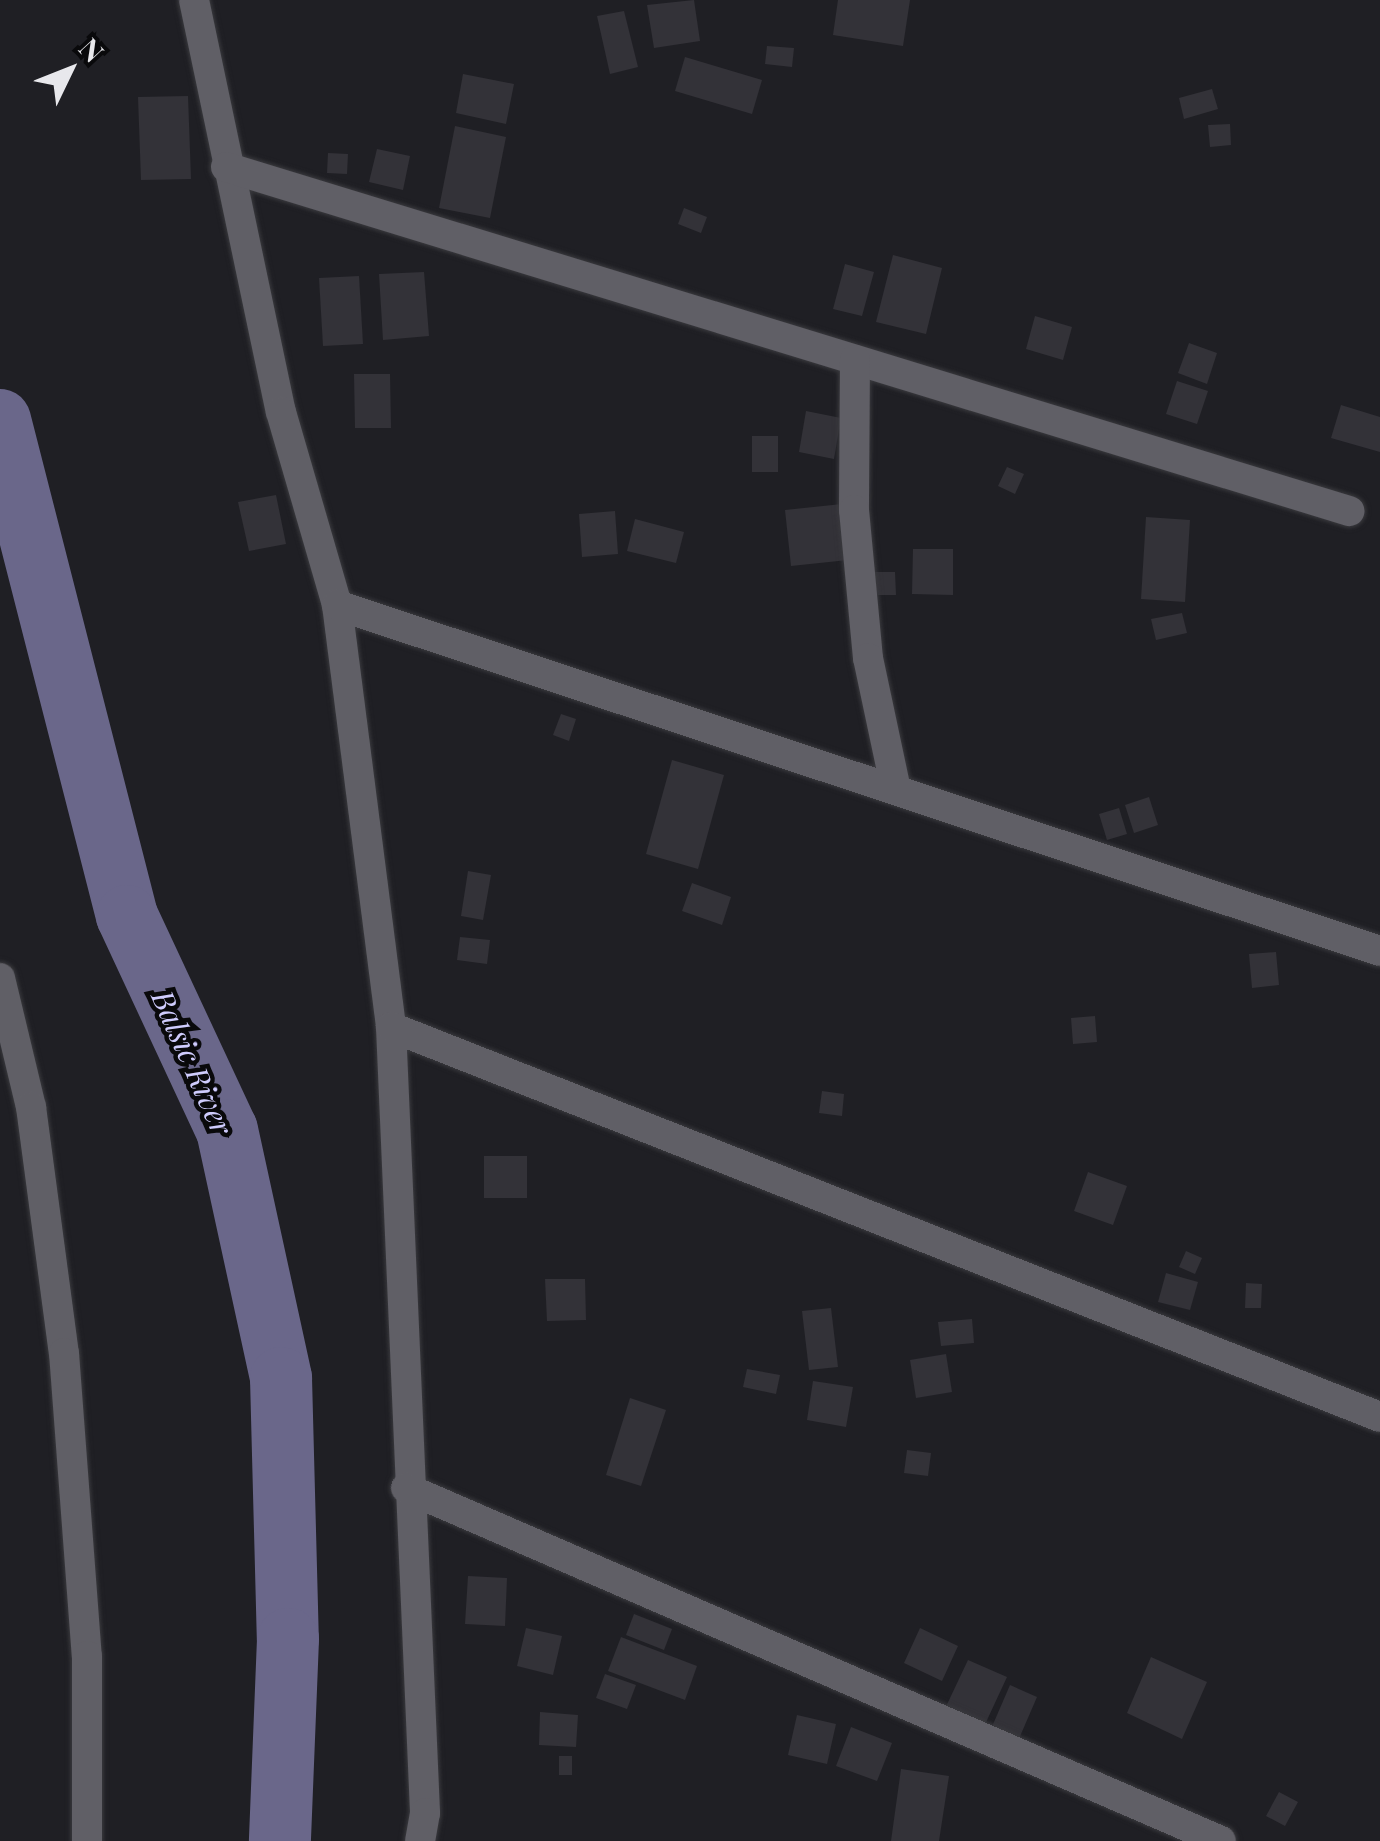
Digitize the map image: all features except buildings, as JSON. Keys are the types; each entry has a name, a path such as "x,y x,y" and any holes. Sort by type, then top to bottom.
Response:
{"street":[{"path":"194,0 226,167 281,412 337,605 391,1027 406,1488 425,1813 420,1841"},
{"path":"226,167 1348,511"},
{"path":"855,360 854,510 868,658 896,790"},
{"path":"337,605 1380,951"},
{"path":"0,978 31,1107 64,1353 87,1656 86,1841"},
{"path":"391,1027 1380,1417"},
{"path":"406,1488 1222,1841"}],"waterway":[{"name":"Balsic River","path":"0,420 127,916 227,1130 281,1378 288,1639 280,1841"}]}
